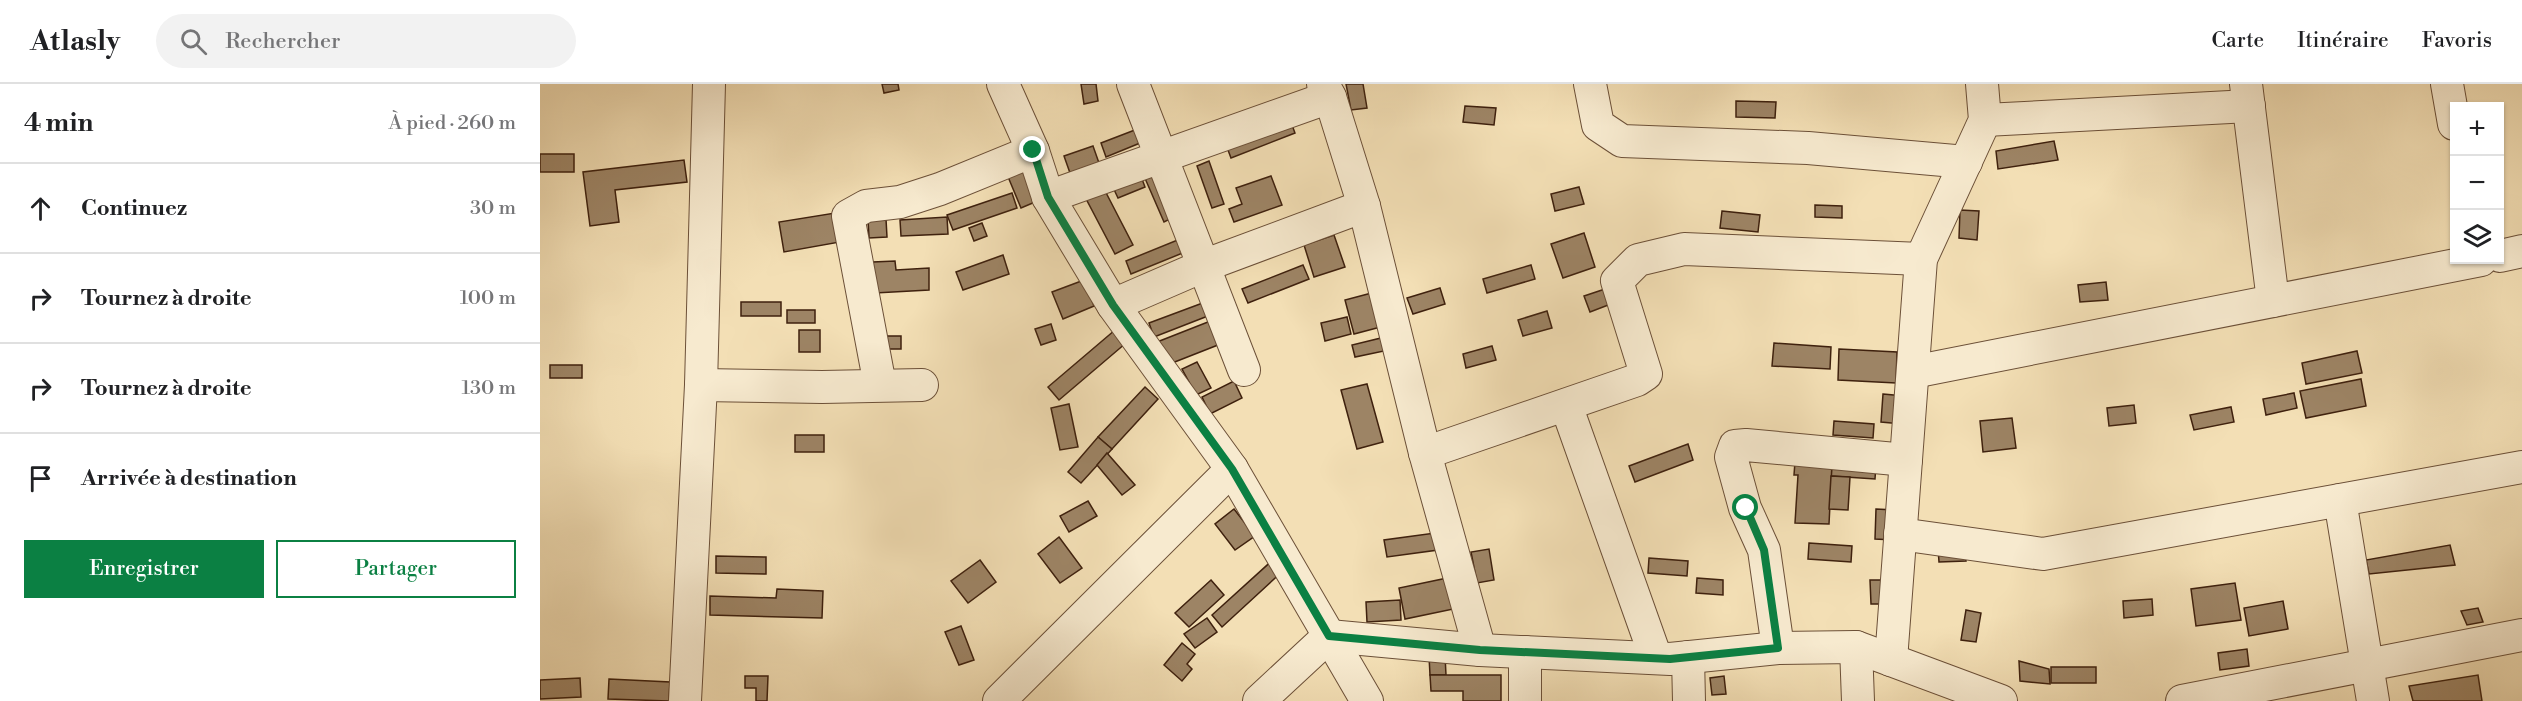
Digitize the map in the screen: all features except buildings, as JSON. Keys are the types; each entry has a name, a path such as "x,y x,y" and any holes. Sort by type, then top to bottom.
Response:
{"street":[{"path":"685,701 700,385 709,84"},
{"path":"1003,84 1033,150 1048,197 1113,305 1232,469 1366,701"},
{"path":"1133,84 1244,370"},
{"path":"1590,84 1598,125 1622,141 1808,148 1966,162"},
{"path":"1892,660 1921,259 1985,120 1982,84"},
{"path":"2447,84 2450,102"},
{"path":"1048,197 1161,158 1326,91 1364,206 1425,453 1480,650"},
{"path":"1985,120 2248,95 2273,300"},
{"path":"880,385 848,216 866,206 900,202 940,189 1033,150"},
{"path":"1113,305 1203,266 1364,206"},
{"path":"1425,453 1637,380 1646,374 1617,281 1638,260 1684,249 1921,259"},
{"path":"2504,255 2522,251"},
{"path":"1912,372 2459,264"},
{"path":"700,385 822,387 921,385"},
{"path":"1566,405 1656,658"},
{"path":"1778,648 1764,550 1746,508 1731,457 1735,446 1746,445 1906,460"},
{"path":"1900,534 2043,554 2522,467"},
{"path":"999,701 1232,469"},
{"path":"2340,500 2373,701"},
{"path":"2182,701 2522,635"},
{"path":"1259,701 1329,636 1480,650 1656,658 1778,648 1856,647 2001,701"},
{"path":"1856,647 1858,701"},
{"path":"1525,652 1525,701"},
{"path":"1688,657 1689,701"}],"route":[{"path":"1033,150 1048,197 1113,305 1232,469 1329,636 1480,650 1670,659 1778,648 1764,550 1746,508"}]}
